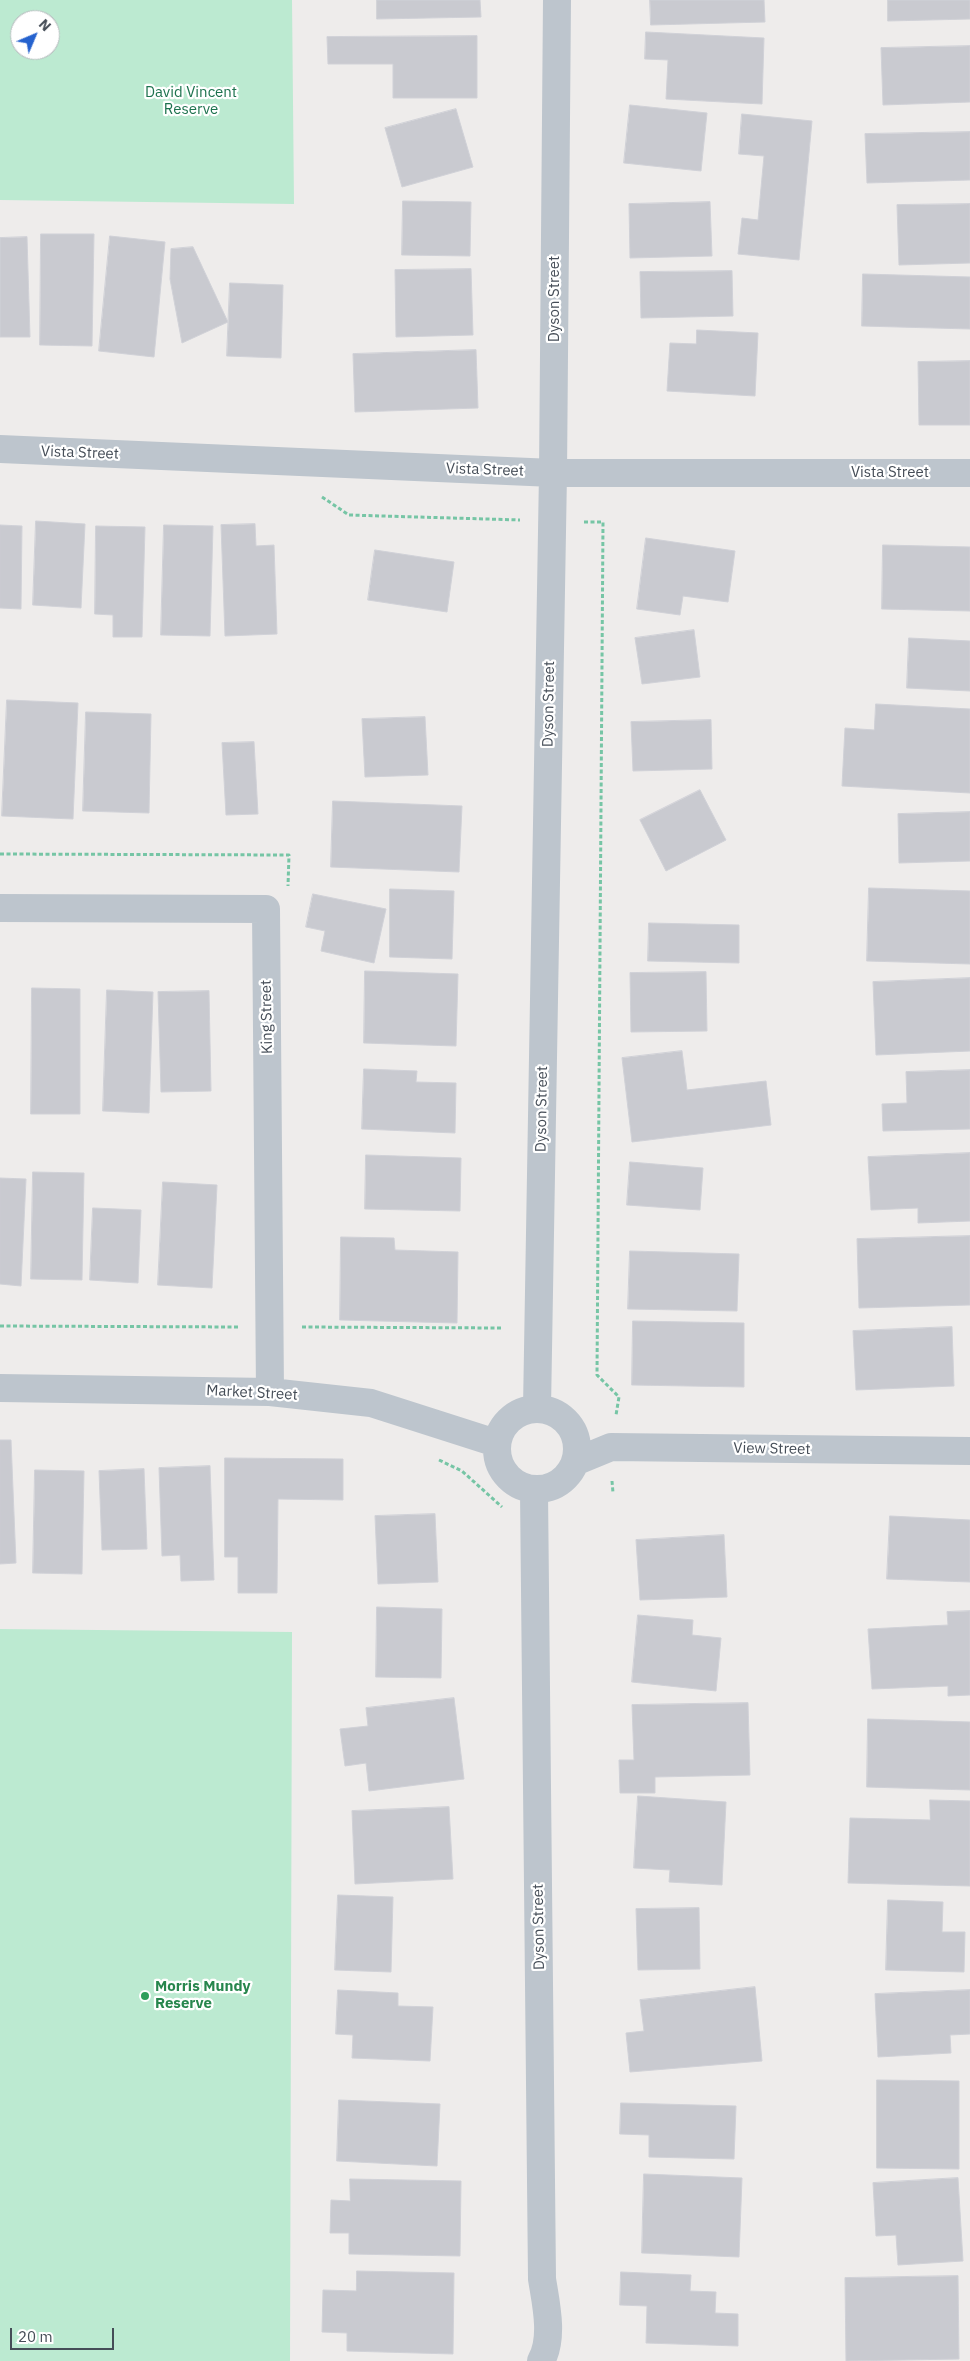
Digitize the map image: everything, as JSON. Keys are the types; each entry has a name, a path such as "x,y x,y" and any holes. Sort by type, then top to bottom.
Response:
{"street":[{"name":"Dyson Street","path":"537,1408 553,473 557,0"},
{"name":"Vista Street","path":"0,449 553,473 970,473"},
{"name":"King Street","path":"0,908 266,908 270,1392"},
{"name":"Market Street","path":"0,1388 270,1392 371,1404 496,1443"},
{"path":"537,1408 561,1416 577,1437 577,1461 568,1477 551,1488 534,1491 513,1483 499,1463 496,1443 504,1426 519,1412 537,1408"},
{"name":"View Street","path":"577,1461 611,1447 970,1451"},
{"name":"Dyson Street","path":"534,1491 542,2279 547,2313 546,2344 541,2361"}],"path":[{"path":"317,493 349,515 603,522 597,1375 619,1397 611,1447 613,1493"},
{"path":"438,1460 462,1471 504,1509"}],"green space":[{"name":"David Vincent Reserve","path":"0,0 292,0 294,204 0,200"},
{"name":"Morris Mundy Reserve","path":"0,1629 292,1632 290,2361 0,2361"}],"building":[{"path":"377,0 480,0 481,17 377,19"},
{"path":"650,0 764,0 765,22 651,25"},
{"path":"888,0 970,0 970,19 888,21"},
{"path":"646,32 764,38 762,104 666,99 668,60 645,59"},
{"path":"477,36 477,98 393,98 393,64 328,64 327,37"},
{"path":"970,46 970,102 883,105 881,48"},
{"path":"630,105 707,113 701,171 624,163"},
{"path":"456,109 473,167 402,187 385,128"},
{"path":"742,114 812,121 799,260 738,254 742,218 758,220 764,156 739,154"},
{"path":"970,132 970,180 867,183 865,134"},
{"path":"403,201 471,202 470,256 402,255"},
{"path":"710,202 712,256 630,258 629,204"},
{"path":"970,204 970,263 899,265 897,205"},
{"path":"41,234 94,234 92,346 40,345"},
{"path":"110,236 165,242 154,357 99,351"},
{"path":"27,237 30,337 0,337 0,238"},
{"path":"193,247 228,322 182,343 170,279 171,249"},
{"path":"471,269 473,335 396,337 395,270"},
{"path":"732,271 733,316 641,318 640,272"},
{"path":"863,274 970,277 970,329 862,326"},
{"path":"230,283 283,285 281,358 227,356"},
{"path":"697,330 758,333 755,396 667,391 670,343 696,344"},
{"path":"476,350 478,408 355,412 353,354"},
{"path":"970,361 970,425 919,425 918,362"},
{"path":"36,521 85,524 81,608 33,605"},
{"path":"255,524 256,546 274,545 277,634 225,636 221,525"},
{"path":"0,525 22,526 21,609 0,608"},
{"path":"164,525 213,526 210,636 161,635"},
{"path":"96,526 145,527 142,637 113,637 113,615 95,614"},
{"path":"646,538 735,551 728,602 683,596 680,615 637,609"},
{"path":"883,545 970,547 970,611 882,609"},
{"path":"375,550 454,562 447,612 368,600"},
{"path":"694,630 700,677 642,684 635,638"},
{"path":"909,638 970,641 970,691 907,688"},
{"path":"7,700 78,703 73,819 2,816"},
{"path":"876,704 970,709 970,793 842,786 845,728 874,730"},
{"path":"86,712 151,714 149,813 83,811"},
{"path":"425,717 428,775 365,777 362,719"},
{"path":"711,720 712,769 633,771 631,722"},
{"path":"254,742 258,814 226,815 222,743"},
{"path":"700,790 726,840 666,871 640,820"},
{"path":"333,801 462,806 459,872 331,867"},
{"path":"970,812 970,861 899,863 898,814"},
{"path":"869,888 970,891 970,964 867,961"},
{"path":"390,889 454,891 452,959 390,957"},
{"path":"313,894 386,909 374,963 321,951 325,931 306,927"},
{"path":"649,923 739,925 739,963 648,961"},
{"path":"365,971 458,974 456,1046 364,1043"},
{"path":"706,972 707,1031 631,1032 630,973"},
{"path":"970,978 970,1051 876,1055 873,982"},
{"path":"32,988 80,989 80,1114 31,1114"},
{"path":"107,990 153,992 149,1113 103,1111"},
{"path":"209,991 211,1091 161,1092 158,992"},
{"path":"682,1051 687,1090 766,1081 771,1125 632,1142 622,1058"},
{"path":"364,1069 417,1071 416,1082 456,1083 455,1133 362,1129"},
{"path":"970,1070 970,1129 883,1131 882,1104 907,1103 906,1072"},
{"path":"970,1153 970,1221 918,1223 918,1208 871,1210 868,1157"},
{"path":"366,1155 461,1158 460,1211 365,1209"},
{"path":"630,1162 703,1168 700,1210 627,1205"},
{"path":"33,1172 84,1173 82,1280 31,1279"},
{"path":"0,1178 26,1179 21,1286 0,1284"},
{"path":"163,1182 217,1185 212,1288 158,1285"},
{"path":"93,1208 141,1210 138,1283 90,1280"},
{"path":"970,1236 970,1305 859,1308 857,1239"},
{"path":"341,1237 394,1238 395,1250 458,1252 457,1323 340,1320"},
{"path":"630,1251 739,1254 737,1311 628,1309"},
{"path":"633,1321 744,1323 744,1387 632,1385"},
{"path":"952,1327 954,1386 856,1390 853,1331"},
{"path":"0,1440 11,1440 16,1563 0,1564"},
{"path":"225,1458 343,1459 343,1500 278,1499 277,1593 238,1593 238,1557 225,1557"},
{"path":"210,1466 214,1580 181,1581 180,1555 162,1556 159,1468"},
{"path":"144,1469 147,1549 102,1550 99,1471"},
{"path":"35,1470 84,1471 82,1574 33,1573"},
{"path":"435,1514 438,1582 378,1584 375,1516"},
{"path":"890,1516 970,1520 970,1582 887,1579"},
{"path":"724,1535 727,1597 640,1600 636,1540"},
{"path":"377,1607 442,1609 441,1678 376,1677"},
{"path":"970,1611 970,1695 948,1696 948,1686 872,1689 868,1629 948,1625 947,1612"},
{"path":"638,1615 693,1620 692,1635 721,1638 716,1691 632,1682"},
{"path":"454,1698 464,1779 369,1791 366,1763 345,1766 340,1729 368,1726 366,1708"},
{"path":"748,1703 750,1775 655,1777 655,1793 620,1793 619,1760 634,1760 632,1705"},
{"path":"868,1719 970,1722 970,1790 867,1787"},
{"path":"638,1796 726,1802 722,1885 669,1882 670,1870 634,1868"},
{"path":"930,1800 970,1801 970,1886 848,1883 850,1818 930,1820"},
{"path":"449,1807 453,1879 355,1884 352,1811"},
{"path":"338,1895 393,1897 391,1972 335,1970"},
{"path":"888,1900 943,1902 942,1932 965,1932 964,1972 886,1970"},
{"path":"699,1908 700,1969 638,1970 636,1909"},
{"path":"755,1987 762,2061 630,2072 626,2033 644,2031 640,2000"},
{"path":"338,1990 398,1993 398,2006 433,2007 430,2061 352,2058 353,2035 336,2034"},
{"path":"970,1990 970,2034 950,2035 951,2053 878,2057 875,1994"},
{"path":"877,2080 959,2081 959,2169 877,2168"},
{"path":"339,2100 440,2104 437,2166 337,2161"},
{"path":"621,2103 736,2106 734,2159 649,2157 649,2135 620,2134"},
{"path":"644,2174 742,2178 739,2257 642,2253"},
{"path":"958,2178 963,2261 898,2265 896,2235 876,2236 873,2183"},
{"path":"350,2179 461,2181 460,2256 349,2254 349,2233 330,2233 331,2200 350,2201"},
{"path":"357,2271 454,2273 453,2354 347,2351 347,2333 322,2332 323,2290 356,2291"},
{"path":"621,2272 691,2275 690,2291 716,2292 715,2313 738,2314 738,2346 646,2343 647,2306 620,2305"},
{"path":"958,2276 959,2359 846,2361 845,2278"}],"place":[{"name":"Morris Mundy Reserve","path":"145,1996"}]}
